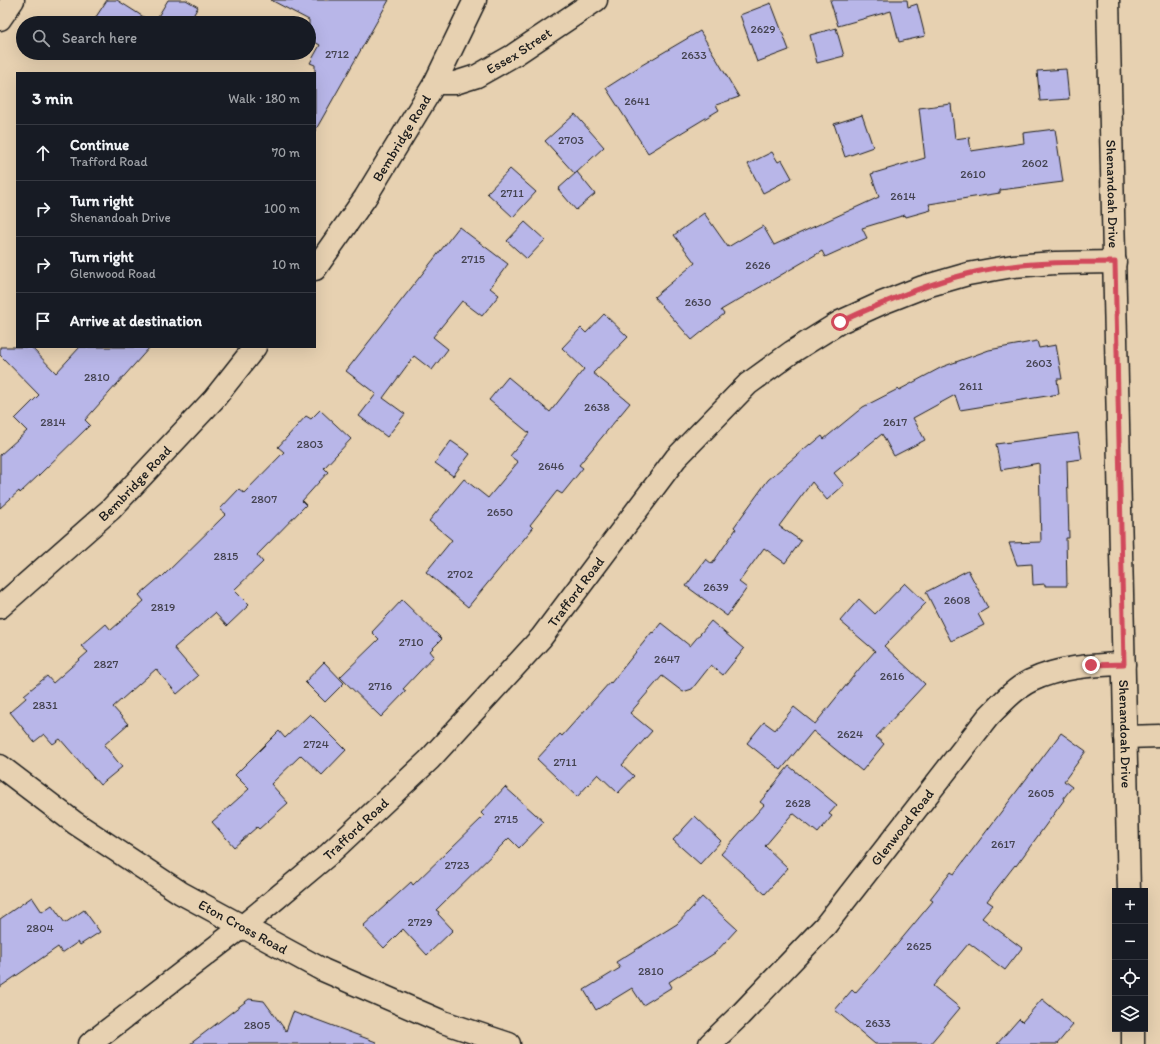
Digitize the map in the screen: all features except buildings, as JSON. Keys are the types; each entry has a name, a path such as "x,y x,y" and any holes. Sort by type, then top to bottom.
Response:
{"street":[{"path":"0,19 13,0"},
{"name":"Bembridge Road","path":"316,268 365,198 435,83 475,0"},
{"name":"Essex Street","path":"435,83 455,83 477,76 514,55 596,0"},
{"name":"Shenandoah Drive","path":"1108,0 1129,888"},
{"name":"Trafford Road","path":"90,1044 243,926 328,855 429,760 541,638 676,458 748,384 792,352 840,322 923,287 968,274 1013,266 1055,262 1115,262"},
{"name":"Bembridge Road","path":"0,607 111,510 214,399 254,348"},
{"name":"Glenwood Road","path":"710,1044 740,1015 825,926 988,717 1010,695 1030,681 1052,673 1077,667 1124,664"},
{"path":"1125,737 1160,736"},
{"name":"Eton Cross Road","path":"0,766 75,823 181,893 323,970 443,1022 509,1044"},
{"path":"1133,1032 1133,1044"}],"route":[{"path":"840,322 923,287 968,274 1013,266 1055,262 1115,262 1124,664 1091,665"}]}
